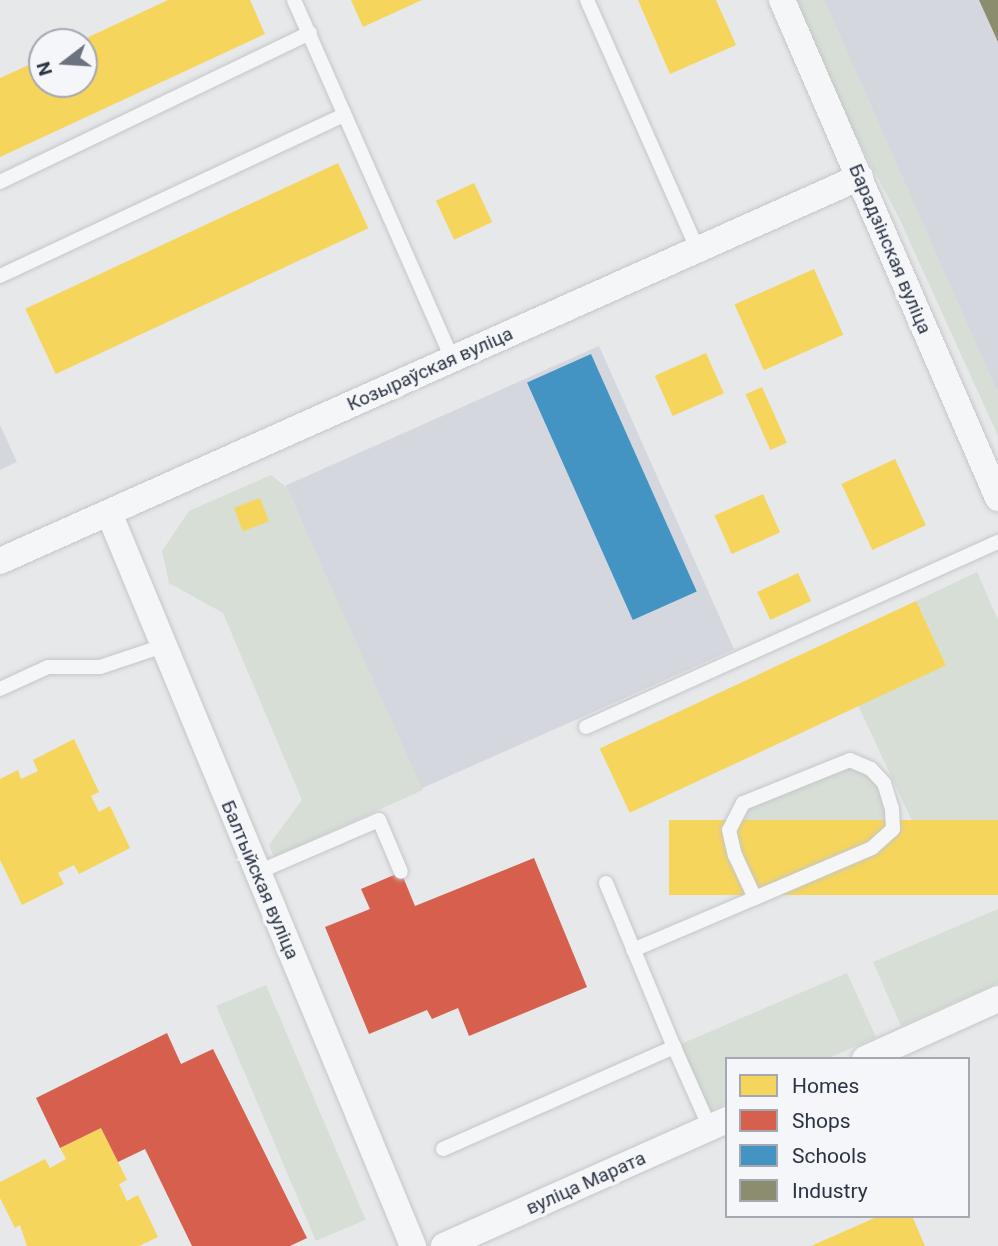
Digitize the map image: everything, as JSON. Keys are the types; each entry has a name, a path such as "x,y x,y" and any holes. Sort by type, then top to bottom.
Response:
{"street":[{"name":"Барадзінская вуліца","path":"782,0 998,498"},
{"name":"Козыраўская вуліца","path":"0,561 860,177"},
{"name":"Балтыйская вуліца","path":"109,513 256,873 413,1246"},
{"path":"869,1057 998,999"},
{"name":"вуліца Марата","path":"444,1246 719,1124"}],"lane":[{"path":"294,0 452,359"},
{"path":"587,0 698,250"},
{"path":"0,182 310,33"},
{"path":"0,276 344,116"},
{"path":"586,727 998,542"},
{"path":"0,689 48,667 100,667 163,646"},
{"path":"634,950 872,848 893,829 892,809 884,783 871,769 850,760 743,803 729,830 735,855 755,898"},
{"path":"256,873 379,820 401,872"},
{"path":"606,883 674,1047 719,1124"},
{"path":"443,1149 674,1047"}],"shaded area":[{"path":"785,0 824,0 998,394 998,436 899,218"},
{"path":"824,0 998,0 998,394 895,161"},
{"path":"599,346 734,649 421,789 286,486"},
{"path":"0,425 17,462 0,470"},
{"path":"271,475 286,487 423,790 274,857 269,845 302,800 223,613 169,583 162,551 189,511"},
{"path":"977,572 998,620 998,820 926,851 858,705 946,665 916,601"},
{"path":"849,768 866,775 878,787 885,810 885,825 868,841 759,888 742,853 737,831 749,809"},
{"path":"998,909 998,983 901,1026 873,962"},
{"path":"847,973 876,1037 831,1057 725,1057 725,1104 704,1113 674,1047"},
{"path":"266,985 366,1220 316,1241 216,1006"}],"building: Homes":[{"path":"168,0 250,0 265,34 0,157 0,78 28,65 28,98 98,98 98,33"},
{"path":"351,0 422,0 363,27"},
{"path":"638,0 716,0 736,45 670,74"},
{"path":"338,163 368,228 56,374 25,309"},
{"path":"474,183 492,222 454,240 436,201"},
{"path":"814,269 843,335 764,370 735,304"},
{"path":"706,353 724,393 673,416 655,376"},
{"path":"762,387 787,443 770,450 746,394"},
{"path":"895,459 926,525 872,550 842,484"},
{"path":"763,494 780,532 732,554 715,516"},
{"path":"260,498 269,521 243,531 234,508"},
{"path":"798,573 811,601 770,620 757,592"},
{"path":"916,601 946,665 630,813 600,748"},
{"path":"74,739 99,792 91,796 99,812 110,806 130,848 79,874 74,865 58,873 64,884 22,905 0,860 0,779 18,770 21,779 38,771 33,760"},
{"path":"669,820 998,820 998,895 669,895"},
{"path":"101,1128 127,1180 119,1184 127,1201 138,1195 158,1237 139,1246 27,1246 20,1225 15,1228 0,1198 0,1182 45,1159 50,1168 66,1159 60,1148"},
{"path":"874,1218 913,1218 925,1246 811,1246"}],"building: Shops":[{"path":"534,858 587,987 469,1036 458,1008 432,1019 427,1010 369,1034 325,927 370,909 361,889 401,872 415,906"},
{"path":"167,1033 181,1064 213,1049 307,1238 290,1246 192,1246 145,1149 118,1162 101,1128 60,1148 36,1098"}],"building: Schools":[{"path":"591,354 697,592 633,620 527,382"}],"building: Industry":[{"path":"979,0 998,0 998,42"}]}
